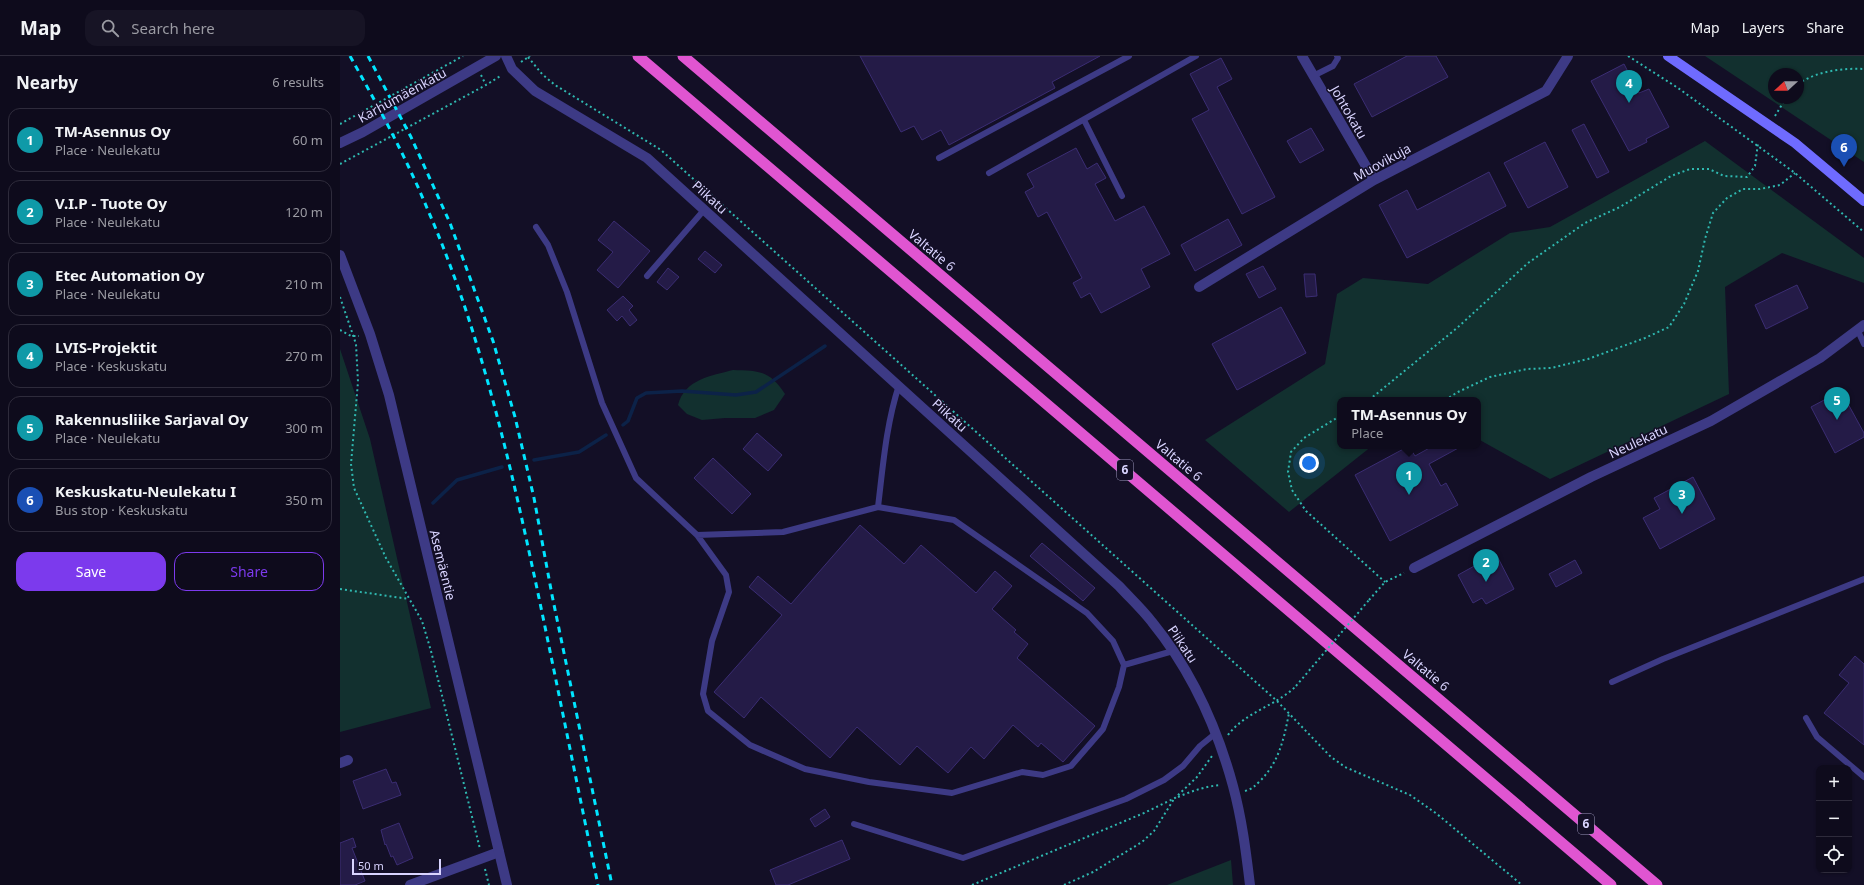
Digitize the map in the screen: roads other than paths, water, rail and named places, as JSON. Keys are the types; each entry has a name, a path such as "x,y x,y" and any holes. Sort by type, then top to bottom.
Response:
{"highway":[{"name":"6","path":"638,56 1611,885"},
{"name":"Valtatie 6","path":"683,56 1657,885"}],"main road":[{"path":"1668,56 1795,143 1864,201"}],"street":[{"name":"Karhumäenkatu","path":"340,143 477,68 496,56"},
{"name":"Piikatu","path":"506,56 512,69 535,91 647,158 1119,586 1152,621 1194,684 1216,734 1234,787 1250,885"},
{"name":"Johtokatu","path":"1302,56 1374,180"},
{"name":"Muovikuja","path":"1199,287 1374,180 1546,92 1568,56"},
{"name":"Asemäentie","path":"340,255 370,334 390,403 506,885"},
{"name":"Neulekatu","path":"1414,568 1591,477 1711,421 1820,358 1861,328"},
{"path":"410,885 499,852"}],"lane":[{"path":"939,158 1129,56"},
{"path":"989,173 1196,56"},
{"path":"1313,76 1333,66 1338,58 1337,56"},
{"path":"1084,120 1122,196"},
{"path":"647,276 704,210"},
{"path":"536,227 548,245 567,292 602,403 636,478 697,535 726,575 729,592 712,641 703,694 708,711 750,745 805,769 869,782 952,793 1022,772 1043,775 1071,766 1104,729 1119,687 1124,665 1113,642 1087,613 954,520 878,507 783,532 697,535"},
{"path":"1861,328 1864,344"},
{"path":"878,507 888,429 892,407 899,385"},
{"path":"1612,682 1670,656 1864,579"},
{"path":"1124,665 1173,651"},
{"path":"1806,718 1817,737 1864,777"},
{"path":"854,824 963,858 1126,799 1164,780 1183,766 1200,746 1216,734"}],"waterway":[{"path":"623,425 628,421 637,398 646,393 682,391 736,395 756,392 825,346"},
{"path":"534,460 579,452 606,435"},
{"path":"433,503 457,480 502,467"}],"railway":[{"path":"350,56 391,131 419,188 446,255 479,351 493,400 528,548 598,885"},
{"path":"368,56 411,137 450,223 493,341 515,417 534,498 552,595 612,885"}],"place":[{"name":"LVIS-Projektit","path":"1629,103"},
{"name":"Keskuskatu-Neulekatu I","path":"1844,167"},
{"name":"Rakennusliike Sarjaval Oy","path":"1837,420"},
{"name":"TM-Asennus Oy","path":"1409,495"},
{"name":"Etec Automation Oy","path":"1682,514"},
{"name":"V.I.P - Tuote Oy","path":"1486,582"}]}
